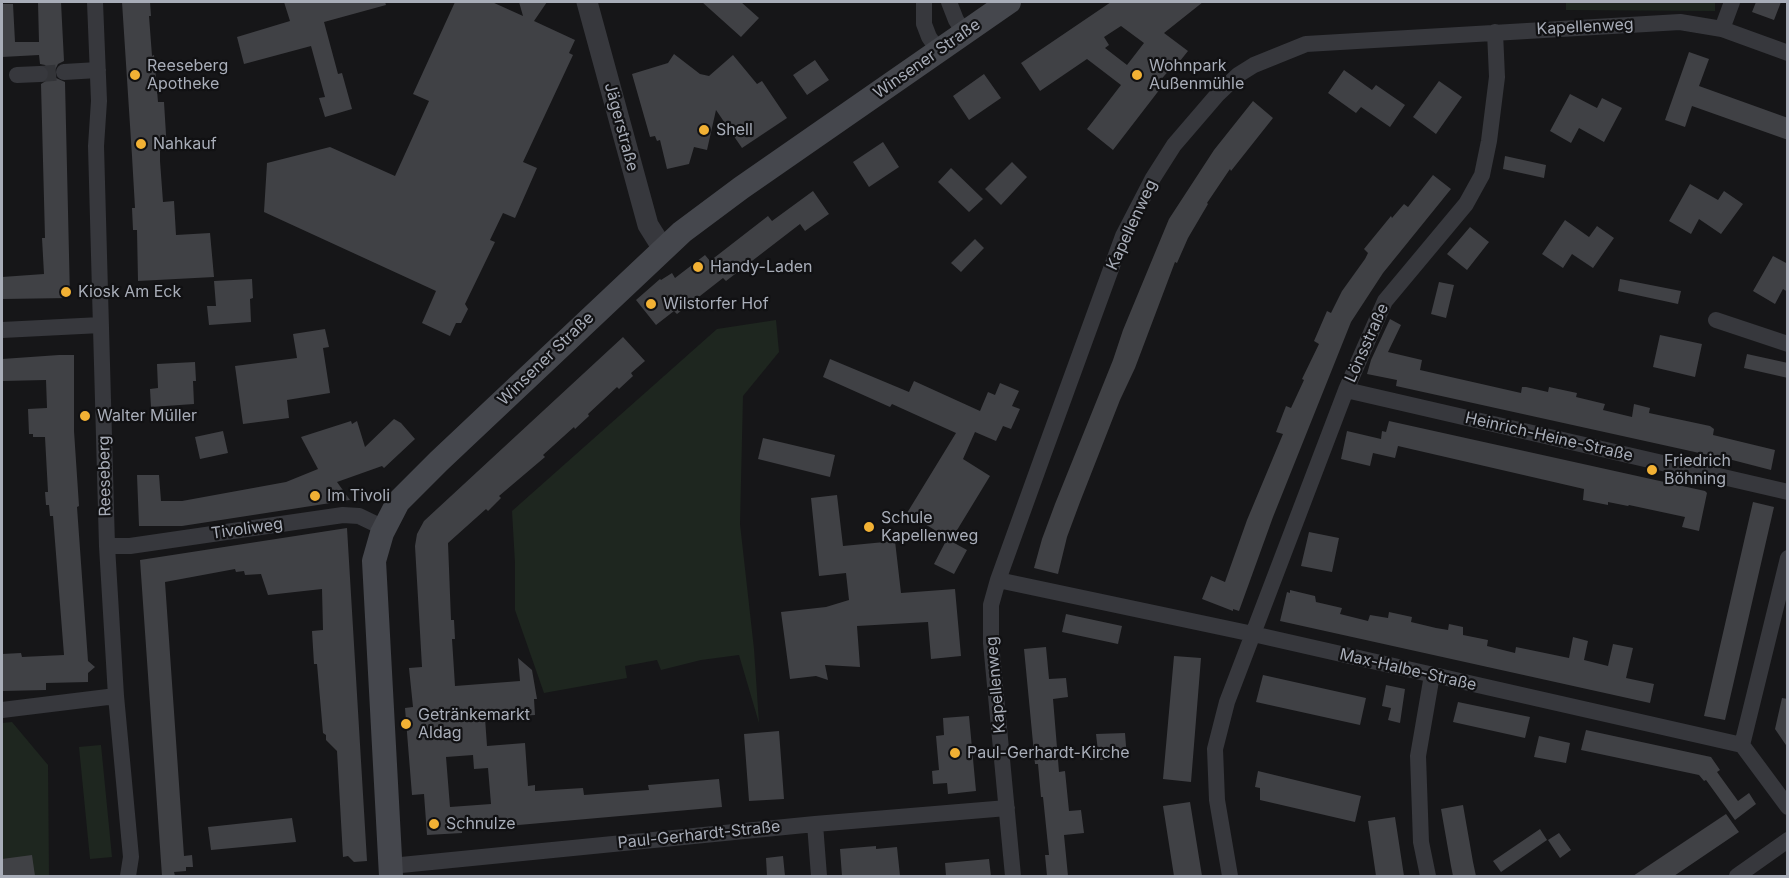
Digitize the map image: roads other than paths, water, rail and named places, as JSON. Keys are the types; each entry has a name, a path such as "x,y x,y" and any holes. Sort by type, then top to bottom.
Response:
{"main road":[{"name":"Winsener Straße","path":"391,871 374,570 375,553 390,515 403,497 663,249 708,212 1009,2"}],"street":[{"name":"Reeseberg","path":"95,2 99,101 96,146 106,546 116,696 131,857 129,876"},
{"name":"Jägerstraße","path":"587,2 648,225 663,249"},
{"path":"924,2 924,24 929,37 939,50"},
{"path":"949,2 964,32"},
{"path":"1722,29 1732,2"},
{"name":"Kapellenweg","path":"1013,876 992,643 991,604 1124,236 1153,178 1174,145 1217,95 1238,75 1254,65 1306,44 1680,22 1722,29 1788,53"},
{"name":"Lönsstraße","path":"1230,876 1217,800 1215,749 1227,702 1346,390 1385,301 1466,204 1482,175 1497,77 1496,32"},
{"path":"64,72 98,70"},
{"path":"17,75 40,74"},
{"path":"1716,320 1788,344"},
{"path":"2,330 101,325"},
{"name":"Heinrich-Heine-Straße","path":"1346,390 1788,492"},
{"name":"Tivoliweg","path":"106,546 130,546 343,515 359,516 384,528"},
{"path":"1788,558 1742,745 1788,807"},
{"name":"Max-Halbe-Straße","path":"998,580 1253,634 1742,745"},
{"path":"1428,876 1421,842 1418,756 1432,675"},
{"path":"2,710 116,696"},
{"name":"Paul-Gerhardt-Straße","path":"391,871 814,824 1007,808"},
{"path":"814,824 819,876"},
{"path":"1737,876 1788,840"}],"tunnel":[{"path":"40,74 64,72"}],"place":[{"name":"Reeseberg Apotheke","path":"135,75"},
{"name":"Wohnpark Außenmühle","path":"1137,75"},
{"name":"Shell","path":"704,130"},
{"name":"Nahkauf","path":"141,144"},
{"name":"Handy-Laden","path":"698,267"},
{"name":"Kiosk Am Eck","path":"66,292"},
{"name":"Wilstorfer Hof","path":"651,304"},
{"name":"Walter Müller","path":"85,416"},
{"name":"Friedrich Böhning","path":"1652,470"},
{"name":"Im Tivoli","path":"315,496"},
{"name":"Schule Kapellenweg","path":"869,527"},
{"name":"Getränkemarkt Aldag","path":"406,724"},
{"name":"Paul-Gerhardt-Kirche","path":"955,753"},
{"name":"Schnulze","path":"434,824"}]}
